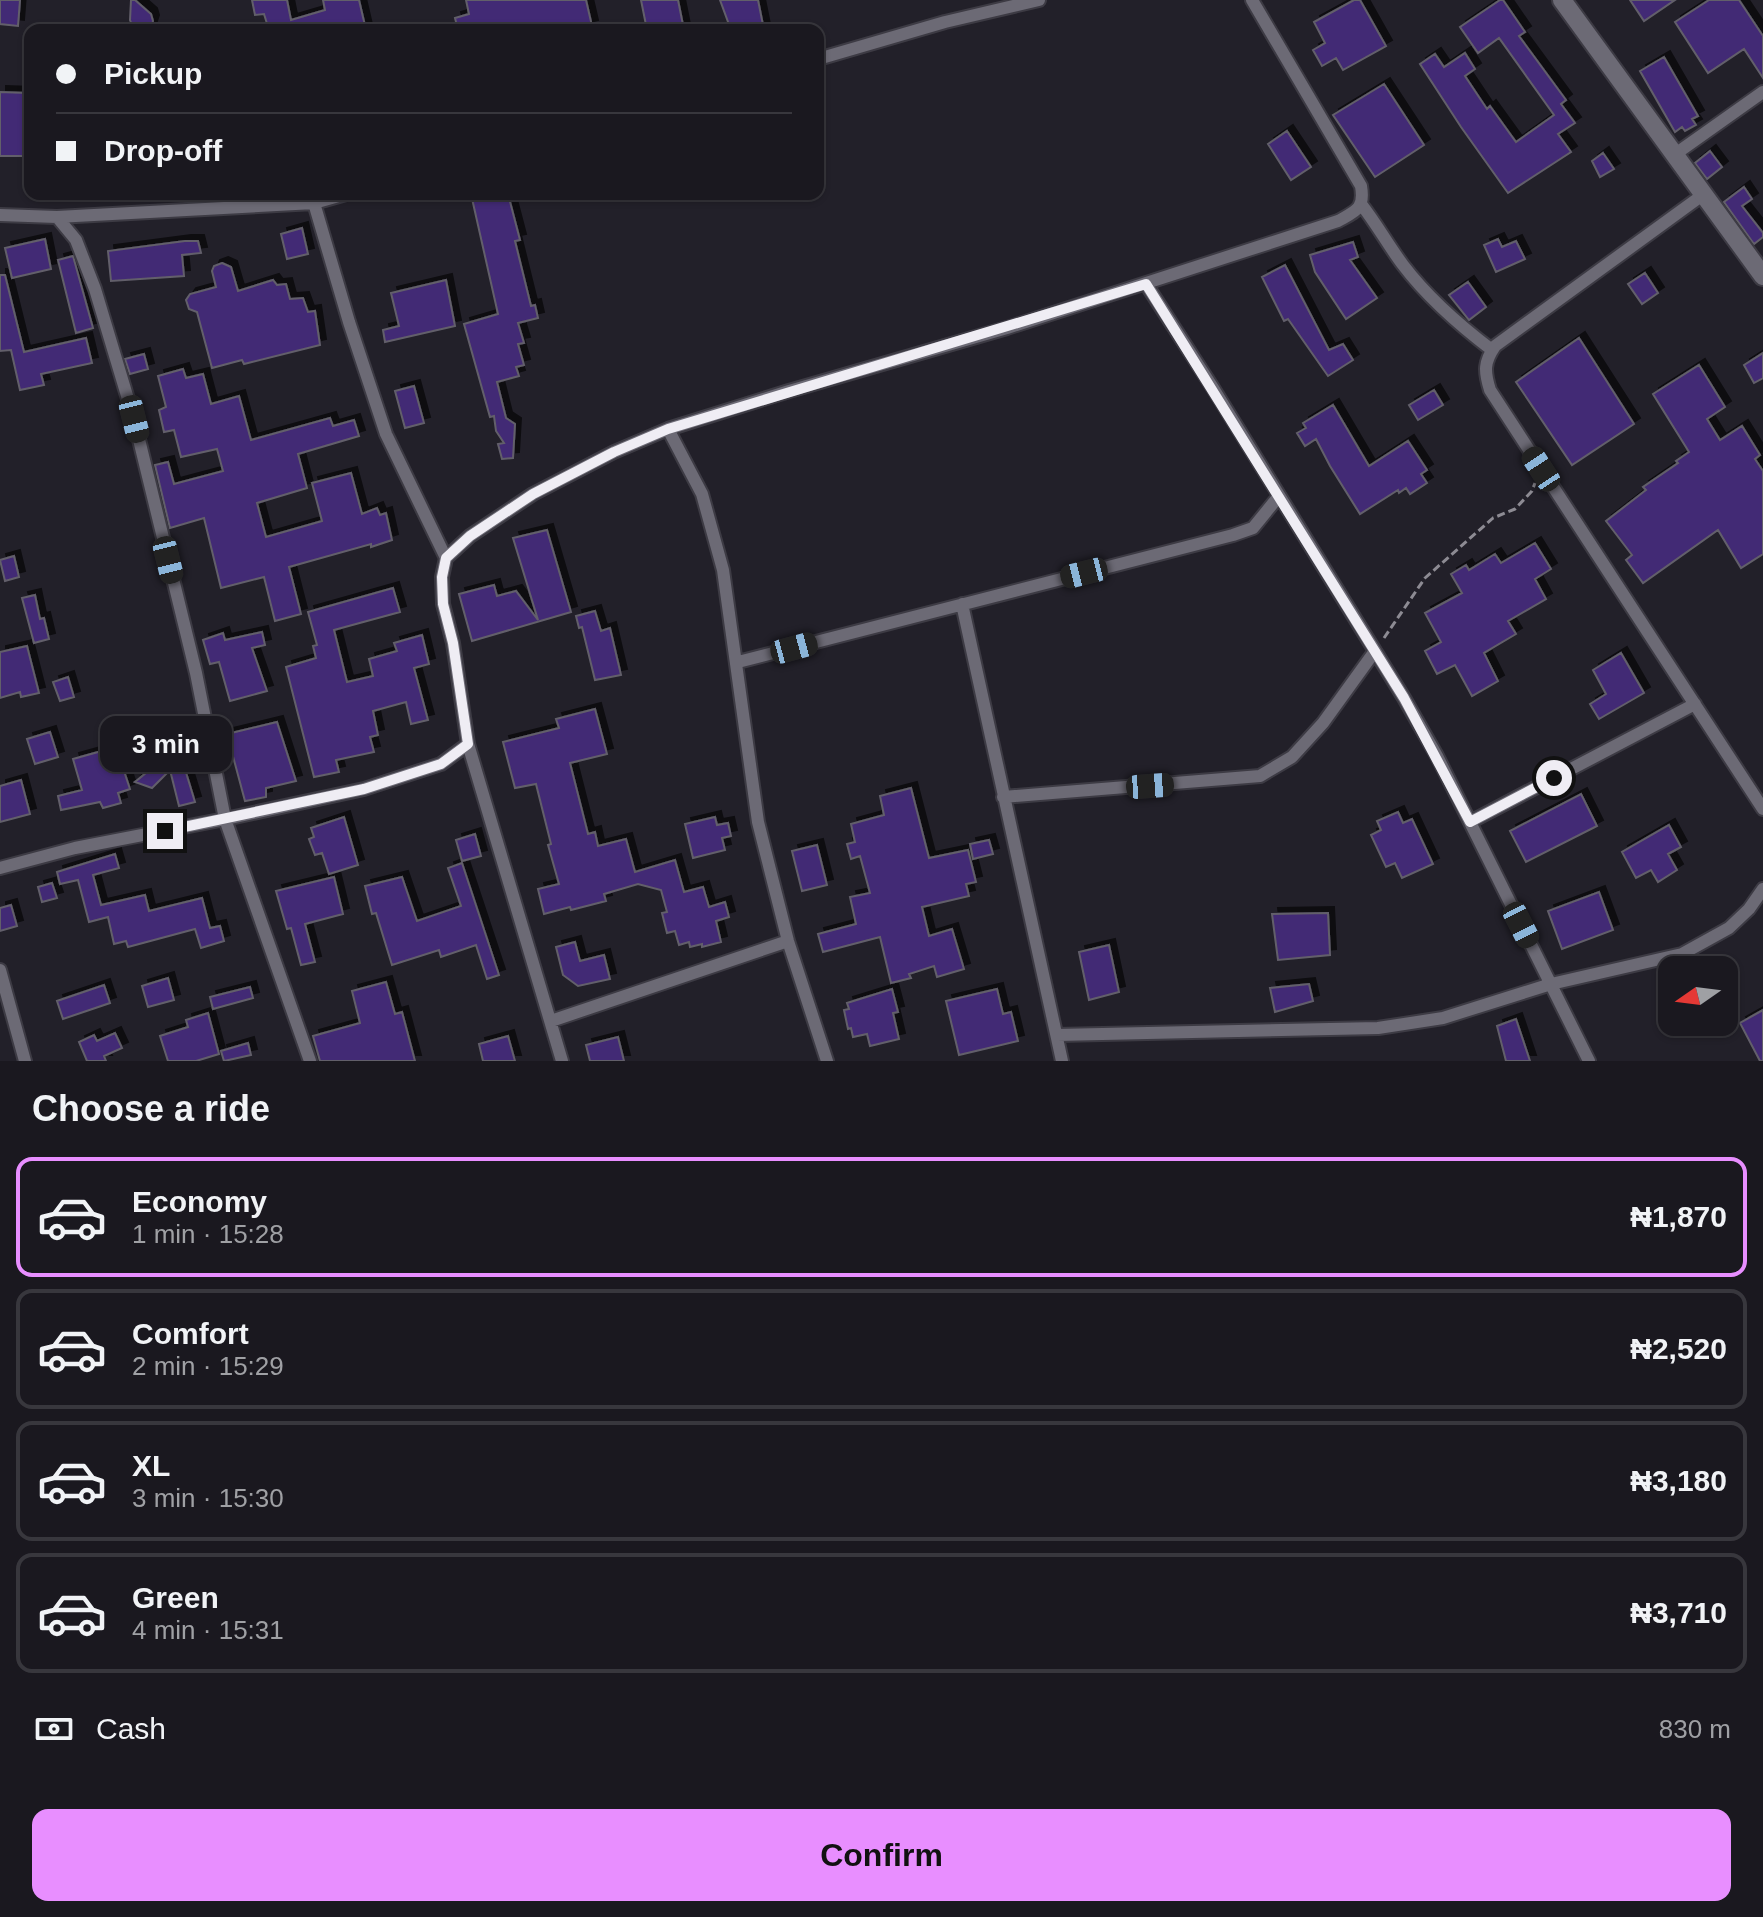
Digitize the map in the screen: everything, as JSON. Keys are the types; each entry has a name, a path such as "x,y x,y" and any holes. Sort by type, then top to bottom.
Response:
{"main road":[{"path":"1562,0 1763,276"}],"street":[{"path":"824,57 945,22 1039,0"},
{"path":"562,1061 468,744 453,643 443,604 442,577 446,558 470,536 533,494 614,452 668,429 1146,284 1338,221 1358,210 1363,199 1361,186 1252,0"},
{"path":"1674,155 1763,92"},
{"path":"1704,194 1492,350 1486,359 1485,372 1490,390 1763,809"},
{"path":"0,215 57,217 325,200"},
{"path":"314,203 386,434 446,558"},
{"path":"1361,204 1402,264 1434,301 1492,350"},
{"path":"57,217 76,240 81,252 134,419 196,673 225,819 310,1061"},
{"path":"1146,284 1431,745 1589,1061"},
{"path":"668,429 702,494 723,570 758,822 788,941 827,1061"},
{"path":"738,662 1253,528 1279,496"},
{"path":"962,604 1062,1061"},
{"path":"1003,797 1260,776 1292,757 1323,723 1375,651"},
{"path":"1470,822 1695,704"},
{"path":"0,868 75,848 364,789 441,764 468,744"},
{"path":"1057,1035 1408,1026 1551,984 1682,954 1729,928 1749,909 1763,889"},
{"path":"551,1021 788,941"},
{"path":"0,970 25,1061"}],"path":[{"path":"1375,651 1425,578 1493,518 1515,509 1532,491 1541,469"}],"building":[{"path":"0,0 20,0 18,26 0,24"},
{"path":"131,0 135,0 151,14 153,21 152,24 132,24"},
{"path":"252,0 287,0 291,20 325,10 323,0 359,0 365,24 267,24 264,14 255,15"},
{"path":"466,0 586,0 592,24 456,24 455,18 469,14"},
{"path":"641,0 678,0 683,24 646,24"},
{"path":"720,0 758,0 763,24 729,24"},
{"path":"1354,0 1360,0 1386,46 1343,70 1336,58 1322,66 1313,50 1325,43 1314,22"},
{"path":"1500,0 1525,32 1519,36 1566,100 1561,104 1575,123 1558,134 1571,152 1508,193 1420,64 1435,54 1444,67 1465,53 1475,69 1465,76 1487,109 1490,106 1516,142 1554,115 1499,38 1478,53 1460,27"},
{"path":"1630,0 1675,0 1644,21"},
{"path":"1709,0 1739,0 1763,36 1763,78 1744,49 1708,73 1675,22"},
{"path":"1664,57 1698,116 1692,119 1696,125 1685,131 1682,127 1675,132 1640,71"},
{"path":"1384,84 1424,145 1375,177 1333,115"},
{"path":"0,92 24,93 24,156 0,156"},
{"path":"1287,131 1311,167 1291,180 1268,144"},
{"path":"1710,151 1722,167 1707,179 1695,163"},
{"path":"1603,153 1614,169 1600,177 1592,161"},
{"path":"1744,187 1752,199 1742,206 1763,233 1763,237 1754,244 1724,202"},
{"path":"472,200 510,200 520,240 515,241 531,306 535,305 538,318 518,323 524,343 518,344 524,365 516,367 519,376 497,382 506,418 515,424 513,458 502,459 498,444 504,443 496,431 494,416 490,417 464,324 498,314"},
{"path":"302,228 308,254 287,259 281,234"},
{"path":"45,239 51,269 12,278 5,248"},
{"path":"1498,239 1502,247 1516,241 1525,259 1496,272 1484,245"},
{"path":"198,241 201,253 182,255 184,276 111,281 108,251"},
{"path":"1353,242 1358,257 1350,260 1377,298 1346,319 1315,272 1310,255"},
{"path":"73,256 93,328 76,333 58,260"},
{"path":"222,263 231,267 238,291 273,280 277,285 286,284 290,299 303,298 308,312 315,311 320,345 244,364 242,360 212,368 197,312 189,309 186,300 190,294 216,287 212,271 214,266"},
{"path":"1285,265 1329,350 1343,344 1353,360 1328,376 1288,319 1284,321 1262,277"},
{"path":"1645,273 1658,293 1642,304 1628,284"},
{"path":"0,275 5,275 24,352 86,338 92,363 41,374 44,385 20,390 11,350 0,351"},
{"path":"446,280 455,326 385,342 383,330 399,326 391,293"},
{"path":"1468,282 1486,307 1469,320 1449,295"},
{"path":"1579,338 1634,424 1572,465 1516,382"},
{"path":"1763,353 1763,378 1754,383 1744,365"},
{"path":"144,354 148,369 130,374 125,359"},
{"path":"1699,365 1725,407 1707,419 1720,440 1742,426 1760,455 1755,459 1763,471 1763,554 1741,568 1718,530 1643,583 1626,560 1632,555 1606,521 1646,490 1643,487 1689,452 1653,394"},
{"path":"183,369 186,378 203,374 211,404 239,396 251,440 330,418 333,426 354,420 359,436 298,454 307,488 257,503 266,537 322,521 312,483 351,473 362,514 377,508 380,515 386,513 392,540 289,567 301,614 275,621 264,577 221,588 204,518 170,528 155,465 168,462 174,484 223,471 217,449 181,457 174,430 164,432 159,410 166,407 158,376"},
{"path":"414,386 424,423 405,428 395,391"},
{"path":"1434,390 1443,405 1418,420 1409,405"},
{"path":"1333,405 1369,466 1408,441 1427,470 1421,474 1427,483 1410,494 1406,488 1399,493 1398,490 1360,514 1316,439 1305,446 1297,433 1306,428 1303,423"},
{"path":"547,530 571,612 472,641 459,594 494,585 497,596 516,591 538,620 513,538"},
{"path":"1535,543 1551,569 1535,579 1546,599 1508,621 1516,634 1484,653 1498,681 1472,696 1455,665 1437,674 1425,651 1441,642 1425,613 1462,593 1451,574 1466,565 1469,570 1495,554 1501,563"},
{"path":"14,556 19,577 5,581 0,560"},
{"path":"393,588 400,612 334,630 347,682 373,676 369,659 397,651 394,643 422,635 429,664 414,668 428,720 411,724 406,702 373,711 378,735 370,737 374,752 336,760 339,772 314,777 286,667 316,658 313,646 317,645 308,612"},
{"path":"35,595 40,619 44,618 49,639 34,643 22,598"},
{"path":"595,611 601,631 610,628 621,675 595,680 582,627 579,628 576,616"},
{"path":"262,632 265,645 252,648 267,691 230,701 219,662 210,664 203,640 223,633 225,640"},
{"path":"27,646 39,693 21,697 20,692 0,698 0,652"},
{"path":"1621,653 1644,693 1599,719 1590,704 1606,694 1593,670"},
{"path":"68,677 74,697 60,701 53,682"},
{"path":"595,709 607,754 570,763 588,834 595,832 598,846 626,839 635,872 675,860 684,892 703,887 709,907 725,902 729,917 716,921 721,942 702,947 702,944 690,947 689,942 679,945 675,931 667,933 662,913 667,912 661,890 638,884 604,894 606,901 544,914 538,889 559,884 548,845 551,844 536,784 515,788 503,742 559,728 556,719"},
{"path":"277,722 296,781 266,788 266,797 245,801 227,734"},
{"path":"50,732 58,757 35,764 27,739"},
{"path":"177,743 195,802 179,806 170,770 152,788 135,782 146,773 160,768 155,749"},
{"path":"116,747 130,789 118,793 121,803 103,808 100,802 61,810 58,796 82,790 73,759"},
{"path":"21,780 30,814 0,822 0,786"},
{"path":"911,788 929,858 968,850 976,882 966,884 969,896 922,907 929,936 952,929 964,969 937,977 934,966 909,974 911,978 891,983 880,937 823,952 818,934 856,924 850,897 870,893 860,856 851,859 847,844 855,842 851,824 884,815 880,796"},
{"path":"1581,794 1597,826 1526,862 1510,831"},
{"path":"1398,812 1403,823 1412,819 1433,864 1402,878 1395,863 1386,867 1371,835 1381,830 1377,821"},
{"path":"344,817 358,865 329,874 322,853 315,855 309,839 314,837 311,828"},
{"path":"715,817 717,825 728,823 731,836 722,838 725,850 693,858 685,824"},
{"path":"1669,825 1681,847 1668,854 1677,870 1658,882 1651,870 1636,878 1622,852"},
{"path":"475,834 481,856 462,861 456,840"},
{"path":"989,840 993,854 973,859 970,844"},
{"path":"817,845 827,885 802,891 792,851"},
{"path":"115,854 119,868 93,875 101,905 145,895 149,911 202,898 210,928 220,926 224,941 201,948 195,929 128,947 126,941 114,944 108,917 89,922 78,880 60,884 57,872"},
{"path":"462,863 499,975 487,979 476,945 441,957 439,950 392,965 376,913 372,914 365,886 402,877 417,921 461,906 448,868"},
{"path":"334,877 343,914 305,924 315,962 301,965 276,891"},
{"path":"52,883 57,898 42,902 38,887"},
{"path":"1599,892 1613,930 1562,949 1548,911"},
{"path":"11,905 17,926 0,931 0,908"},
{"path":"1328,913 1330,955 1278,960 1272,914"},
{"path":"575,942 580,961 604,955 610,979 578,986 563,975 556,947"},
{"path":"1109,945 1119,992 1089,1000 1079,952"},
{"path":"168,978 174,1000 148,1007 142,986"},
{"path":"386,982 395,1014 402,1012 415,1061 320,1061 313,1036 360,1023 352,991"},
{"path":"1309,984 1313,1001 1275,1012 1270,988"},
{"path":"104,985 110,1003 63,1019 57,1001"},
{"path":"250,987 253,998 213,1009 210,997"},
{"path":"892,989 898,1012 893,1013 899,1039 870,1046 867,1034 853,1037 844,1010 849,1009 847,1003"},
{"path":"997,989 1003,1014 1011,1012 1018,1041 959,1055 946,1001"},
{"path":"1763,1010 1763,1061 1760,1061 1740,1023"},
{"path":"208,1013 219,1054 196,1061 168,1061 160,1036 188,1027 186,1020"},
{"path":"1516,1019 1530,1061 1506,1061 1497,1026"},
{"path":"115,1033 122,1048 104,1056 106,1061 87,1061 79,1042 94,1035 97,1041"},
{"path":"508,1036 515,1061 483,1061 479,1044"},
{"path":"618,1037 624,1061 590,1061 586,1045"},
{"path":"248,1043 251,1055 224,1061 221,1051"}],"route":[{"path":"165,831 364,789 441,764 468,744 453,643 443,604 442,577 446,558 470,536 533,494 614,452 668,429 1146,284 1404,698 1470,822 1554,778"}]}
